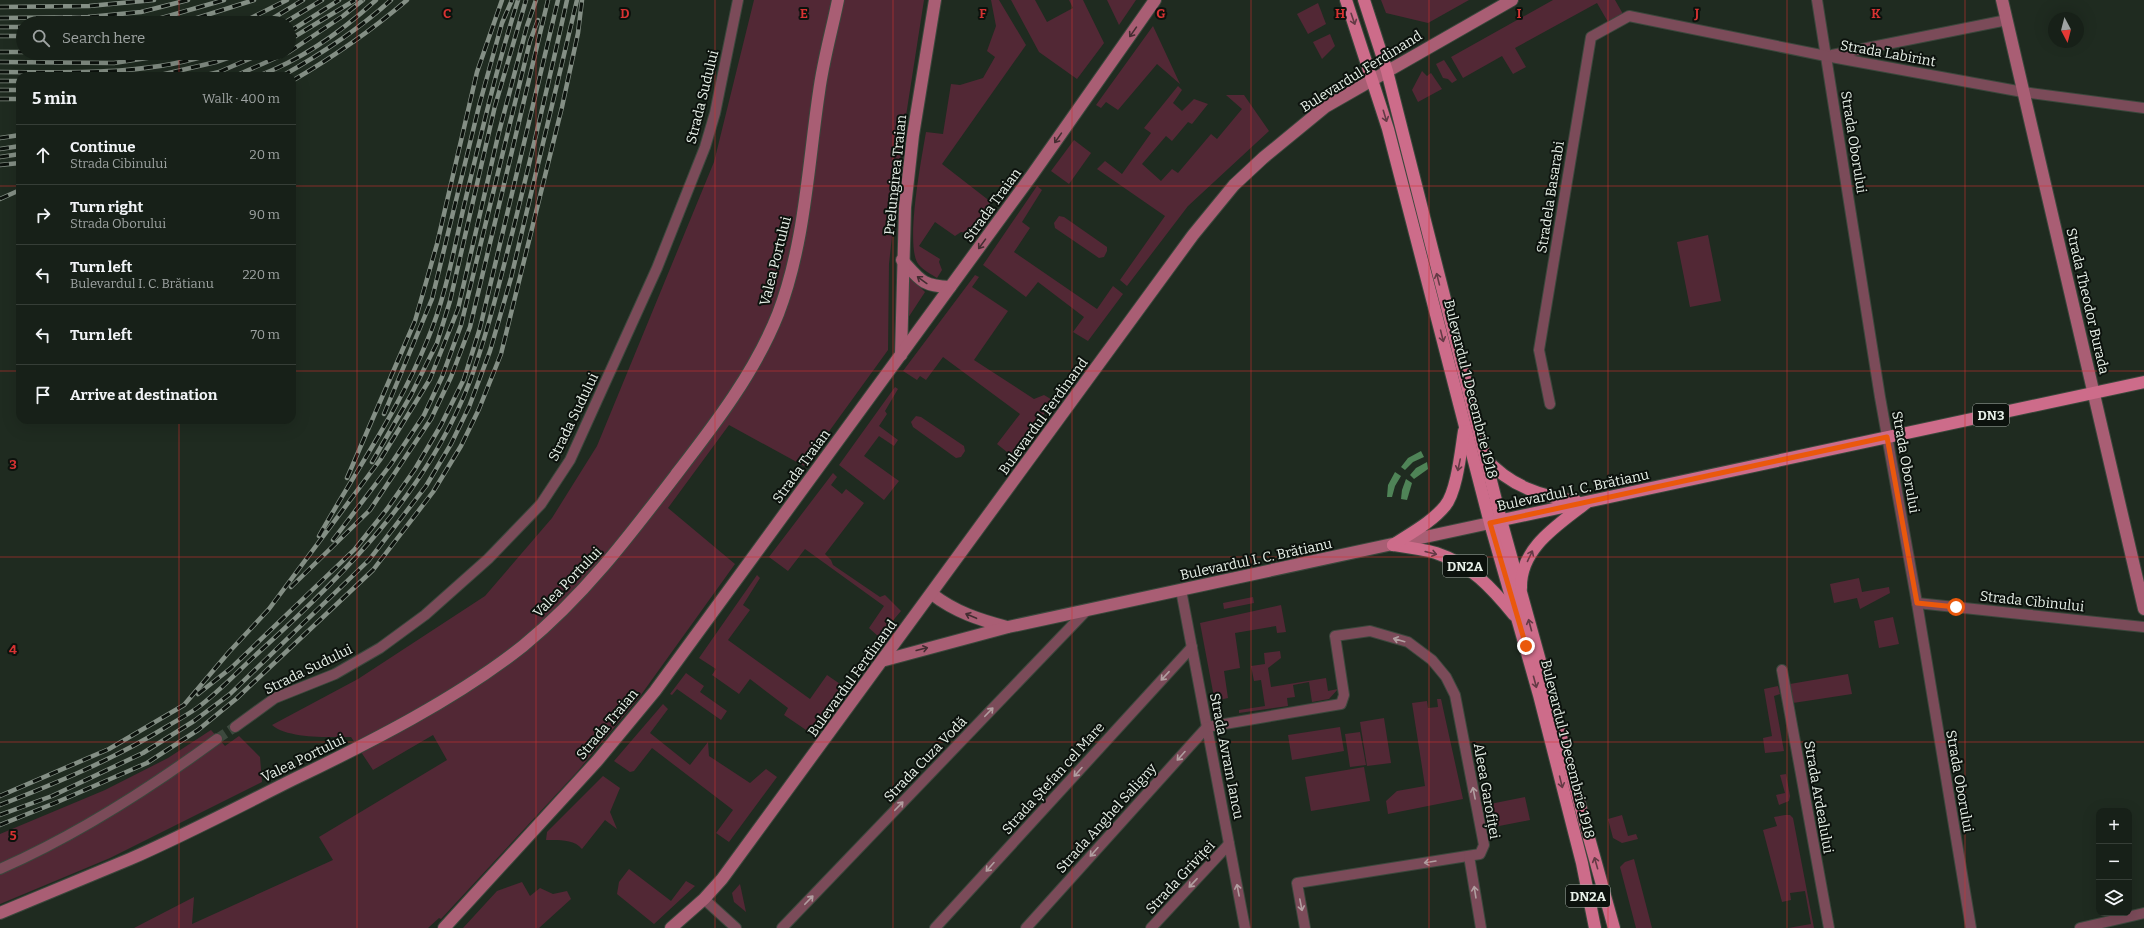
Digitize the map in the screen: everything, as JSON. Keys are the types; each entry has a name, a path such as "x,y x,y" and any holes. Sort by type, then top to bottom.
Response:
{"main road":[{"name":"Bulevardul 1 Decembrie 1918","path":"1346,0 1373,79 1392,144 1465,426 1495,521 1521,594 1614,928"},
{"name":"Bulevardul 1 Decembrie 1918","path":"1364,0 1387,71 1484,456 1495,521 1518,619 1582,863 1595,928"},
{"name":"Bulevardul I. C. Brătianu","path":"1495,521 2144,382"},
{"path":"1393,544 1429,521 1446,505 1459,465 1465,426"},
{"path":"1484,456 1506,478 1524,489 1552,498 1587,502"},
{"path":"1521,594 1521,582 1536,544 1587,502"},
{"name":"DN2A","path":"1393,544 1436,553 1466,567 1489,585 1518,619"}],"street":[{"name":"Strada Sudului","path":"235,726 275,698 335,674 380,648 425,615 483,564 541,504 570,460 657,268 705,147 715,113 738,0"},
{"name":"Valea Portului","path":"0,912 130,859 200,826 345,755 462,689 522,646 567,606 606,566 695,450 748,374 777,316 792,267 801,221 820,86 838,0"},
{"name":"Prelungirea Traian","path":"901,355 902,260 905,207 913,135 935,0"},
{"name":"Strada Traian","path":"444,928 597,761 655,691 1032,175 1155,0"},
{"name":"Bulevardul Ferdinand","path":"672,928 704,899 723,878 885,660 1194,235 1234,185 1280,142 1325,107 1512,0"},
{"name":"Strada Oborului","path":"1817,0 1887,437 1917,603 1971,928"},
{"name":"Strada Theodor Burada","path":"2002,0 2144,608"},
{"name":"Strada Labirint","path":"1629,16 1826,56 2023,92 2144,108"},
{"name":"Stradela Basarabi","path":"1550,404 1539,350 1591,37 1629,16"},
{"path":"1826,56 2007,20"},
{"path":"902,260 924,283 932,286 950,287"},
{"name":"Bulevardul I. C. Brătianu","path":"885,660 1008,627 1495,521"},
{"name":"Strada Avram Iancu","path":"1181,590 1245,928"},
{"name":"Bulevardul I. C. Brătianu","path":"932,594 959,611 976,618 1008,627"},
{"name":"Strada Cibinului","path":"1917,603 2144,627"},
{"name":"Strada Cuza Vodă","path":"782,928 1087,610"},
{"name":"Aleea Garofiței","path":"1207,727 1341,704 1344,695 1335,636 1370,631 1408,642 1432,660 1446,677 1455,695 1484,845 1480,854 1297,883 1305,928"},
{"name":"Strada Ștefan cel Mare","path":"935,928 1192,647"},
{"name":"Strada Ardealului","path":"1782,670 1829,928"},
{"name":"Strada Anghel Saligny","path":"1026,928 1207,727"},
{"path":"0,869 40,852 90,824 180,766 217,739"},
{"name":"Strada Griviței","path":"1152,928 1229,844"},
{"path":"1469,856 1480,928"},
{"path":"704,899 736,928"},
{"path":"2080,928 2144,913"}],"shaded area":[{"path":"754,0 924,0 903,135 889,264 888,350 804,466 729,425 668,508 735,564 638,699 577,772 441,919 439,918 428,928 134,928 194,897 192,924 333,860 319,837 447,760 433,735 373,770 351,737 298,735 279,730 272,725 358,679 485,596 552,518 597,446 714,162"},
{"path":"991,0 999,0 1026,45 942,164 991,202 969,233 961,232 955,236 935,222 919,246 940,259 939,262 942,270 937,278 919,265 915,256 913,241 915,202 926,132 943,134 951,84 960,85 983,78 995,57 987,51 996,26"},
{"path":"1011,0 1035,0 1047,22 1073,8 1069,0 1083,0 1104,43 1077,79 1039,52"},
{"path":"1107,0 1136,0 1119,25"},
{"path":"1381,0 1469,0 1428,23 1386,13"},
{"path":"1553,0 1615,0 1623,14 1608,22 1597,3 1515,48 1526,67 1513,74 1502,56 1463,78 1451,57"},
{"path":"1318,3 1326,24 1308,34 1297,14"},
{"path":"1153,26 1180,84 1157,64 1118,110 1106,102 1101,108 1096,105"},
{"path":"1330,34 1335,46 1322,59 1313,42"},
{"path":"1444,60 1457,80 1452,83 1448,79 1443,78 1436,64"},
{"path":"1422,71 1427,76 1431,73 1442,89 1418,102 1412,90"},
{"path":"1178,86 1182,90 1173,103 1182,111 1194,99 1208,104 1192,124 1188,122 1172,141 1166,136 1142,164 1161,181 1172,169 1178,173 1211,134 1217,139 1242,109 1226,95 1244,95 1269,131 1188,206 1127,286 1120,280 1165,216 1097,169 1105,161 1122,174 1151,133 1144,128"},
{"path":"1074,140 1091,153 1069,184 1051,171"},
{"path":"1037,186 1042,190 1022,222 1030,228 1014,252 1097,309 1113,286 1123,294 1088,341 1073,332 1084,317 1038,282 1026,297 983,265"},
{"path":"1059,216 1064,217 1107,247 1104,257 1099,258 1055,228 1054,223"},
{"path":"1708,235 1721,301 1690,307 1677,242"},
{"path":"975,275 979,277 972,287 1008,311 974,360 1034,399 1044,395 1054,401 1012,456 997,444 1020,414 943,357 926,380 920,376 917,380 903,371"},
{"path":"907,278 911,278 925,292 908,318"},
{"path":"895,387 898,389 885,411 887,414 879,426 898,440 894,446 879,436 864,456 899,481 884,500 839,465"},
{"path":"916,416 921,417 964,446 965,451 961,457 956,458 913,427 911,422"},
{"path":"1421,451 1424,457 1413,462 1405,470 1401,467 1408,458"},
{"path":"1427,462 1428,469 1414,479 1410,475 1416,468"},
{"path":"1395,472 1401,476 1395,486 1392,497 1387,497 1388,485"},
{"path":"833,473 837,477 831,485 842,494 846,489 864,503 825,554 831,560 833,565 880,597 885,595 901,611 879,637 869,628 884,606 805,549 788,571 769,557"},
{"path":"1406,479 1412,483 1407,500 1401,499 1402,490"},
{"path":"757,575 760,578 743,605 750,610 728,640 810,699 827,675 843,686 809,732 784,715 788,708 750,679 739,694 712,675 716,669 699,658"},
{"path":"1859,578 1862,592 1889,587 1890,593 1860,609 1857,598 1834,603 1830,584"},
{"path":"1253,597 1254,603 1224,609 1223,603"},
{"path":"1281,605 1286,632 1277,633 1276,626 1235,633 1240,668 1224,671 1228,698 1219,700 1221,712 1217,713 1200,623"},
{"path":"1893,617 1899,644 1879,648 1874,621"},
{"path":"1280,651 1281,658 1268,668 1271,687 1326,678 1328,691 1338,689 1329,699 1312,702 1309,682 1293,685 1295,697 1287,698 1288,706 1239,713 1239,710 1265,706 1261,680 1254,681 1251,666 1265,664 1264,653"},
{"path":"686,673 704,686 700,692 727,711 721,720 677,689 672,695 670,694"},
{"path":"1848,674 1852,694 1793,703 1790,684"},
{"path":"1778,686 1780,694 1774,696 1784,751 1765,753 1763,738 1772,736 1764,689"},
{"path":"1437,699 1441,699 1463,799 1388,814 1386,801 1397,791 1425,786 1412,703 1427,701 1428,708 1438,707"},
{"path":"663,704 668,709 650,733 690,765 708,742 709,756 750,783 766,769 777,777 729,842 716,833 733,810 652,748 634,771 630,772 614,761"},
{"path":"1384,718 1391,763 1367,766 1360,722"},
{"path":"1340,727 1344,751 1292,760 1288,735"},
{"path":"211,730 225,746 239,736 260,757 262,782 110,858 0,904 0,834 105,790 168,758"},
{"path":"1360,732 1366,765 1350,767 1345,734"},
{"path":"1364,767 1370,801 1311,811 1305,777"},
{"path":"1786,774 1790,796 1789,801 1779,805 1776,795 1785,793 1780,775"},
{"path":"603,776 620,788 610,812 617,829 605,820 582,849 575,843 571,842 546,840 547,832"},
{"path":"1525,797 1530,820 1494,827 1490,804"},
{"path":"1622,815 1628,836 1636,834 1638,839 1622,843 1613,838 1608,819"},
{"path":"1790,815 1793,818 1814,928 1788,928 1811,924 1805,891 1790,893 1791,900 1782,902 1763,830 1777,826 1774,817"},
{"path":"1634,859 1652,928 1636,928 1620,867 1625,862"},
{"path":"629,869 671,901 686,881 695,886 654,924 617,894 619,882"},
{"path":"522,882 530,896 540,888 553,894 567,891 571,899 539,928 463,928 497,891"},
{"path":"740,884 746,912 734,902 732,893"}],"tunnel":[{"path":"217,739 235,727"}],"railway":[{"path":"0,7 89,6 154,0"},
{"path":"99,16 141,12 188,0"},
{"path":"168,16 224,0"},
{"path":"203,16 254,0"},
{"path":"255,16 287,0"},
{"path":"277,16 303,0"},
{"path":"296,16 322,0"},
{"path":"296,28 339,0"},
{"path":"296,36 355,0"},
{"path":"296,47 343,16 363,0"},
{"path":"296,58 335,34 376,0"},
{"path":"289,72 339,41 391,0"},
{"path":"296,79 351,43 407,0"},
{"path":"347,478 415,321 437,244 477,72 502,0"},
{"path":"384,414 432,299 479,106 502,23 512,0"},
{"path":"319,536 404,391 427,341 439,309 495,78 518,0"},
{"path":"372,462 411,395 437,343 450,301 495,106 526,0"},
{"path":"0,796 109,749 184,705 229,652 269,609 380,460 430,379 458,309 498,136 527,26 536,0"},
{"path":"291,587 370,510 431,419 451,377 470,327 548,0"},
{"path":"198,694 231,668 355,549 387,509 415,469 441,425 464,379 480,328 558,0"},
{"path":"0,805 64,779 126,750 185,716 205,702 322,592 381,528 407,495 431,459 452,421 470,381 482,344 513,230 567,0"},
{"path":"0,815 52,796 143,753 194,721 230,694 369,560 426,486 451,444 469,407 490,351 511,278 577,0"},
{"path":"0,825 147,763 198,730 236,699 373,570 433,492 461,446 479,409 501,354 562,107 578,33 582,0"},
{"path":"0,18 16,18"},
{"path":"333,540 391,464 424,415 442,377 461,325 530,41 538,20"},
{"path":"0,27 16,27"},
{"path":"0,36 16,36"},
{"path":"0,52 16,52"},
{"path":"0,62 114,63 134,60"},
{"path":"82,72 162,66 189,60"},
{"path":"173,72 222,60"},
{"path":"219,72 247,60"},
{"path":"244,72 271,60"},
{"path":"268,72 292,60"},
{"path":"0,72 16,72"},
{"path":"16,72 82,72"},
{"path":"0,81 16,81"},
{"path":"0,90 16,90"},
{"path":"0,99 16,99"},
{"path":"0,138 16,136"},
{"path":"0,149 16,147"},
{"path":"0,157 16,155"},
{"path":"0,165 16,163"},
{"path":"0,199 16,192"}],"route":[{"path":"1526,646 1490,523 1887,437 1917,603 1956,607"}]}
